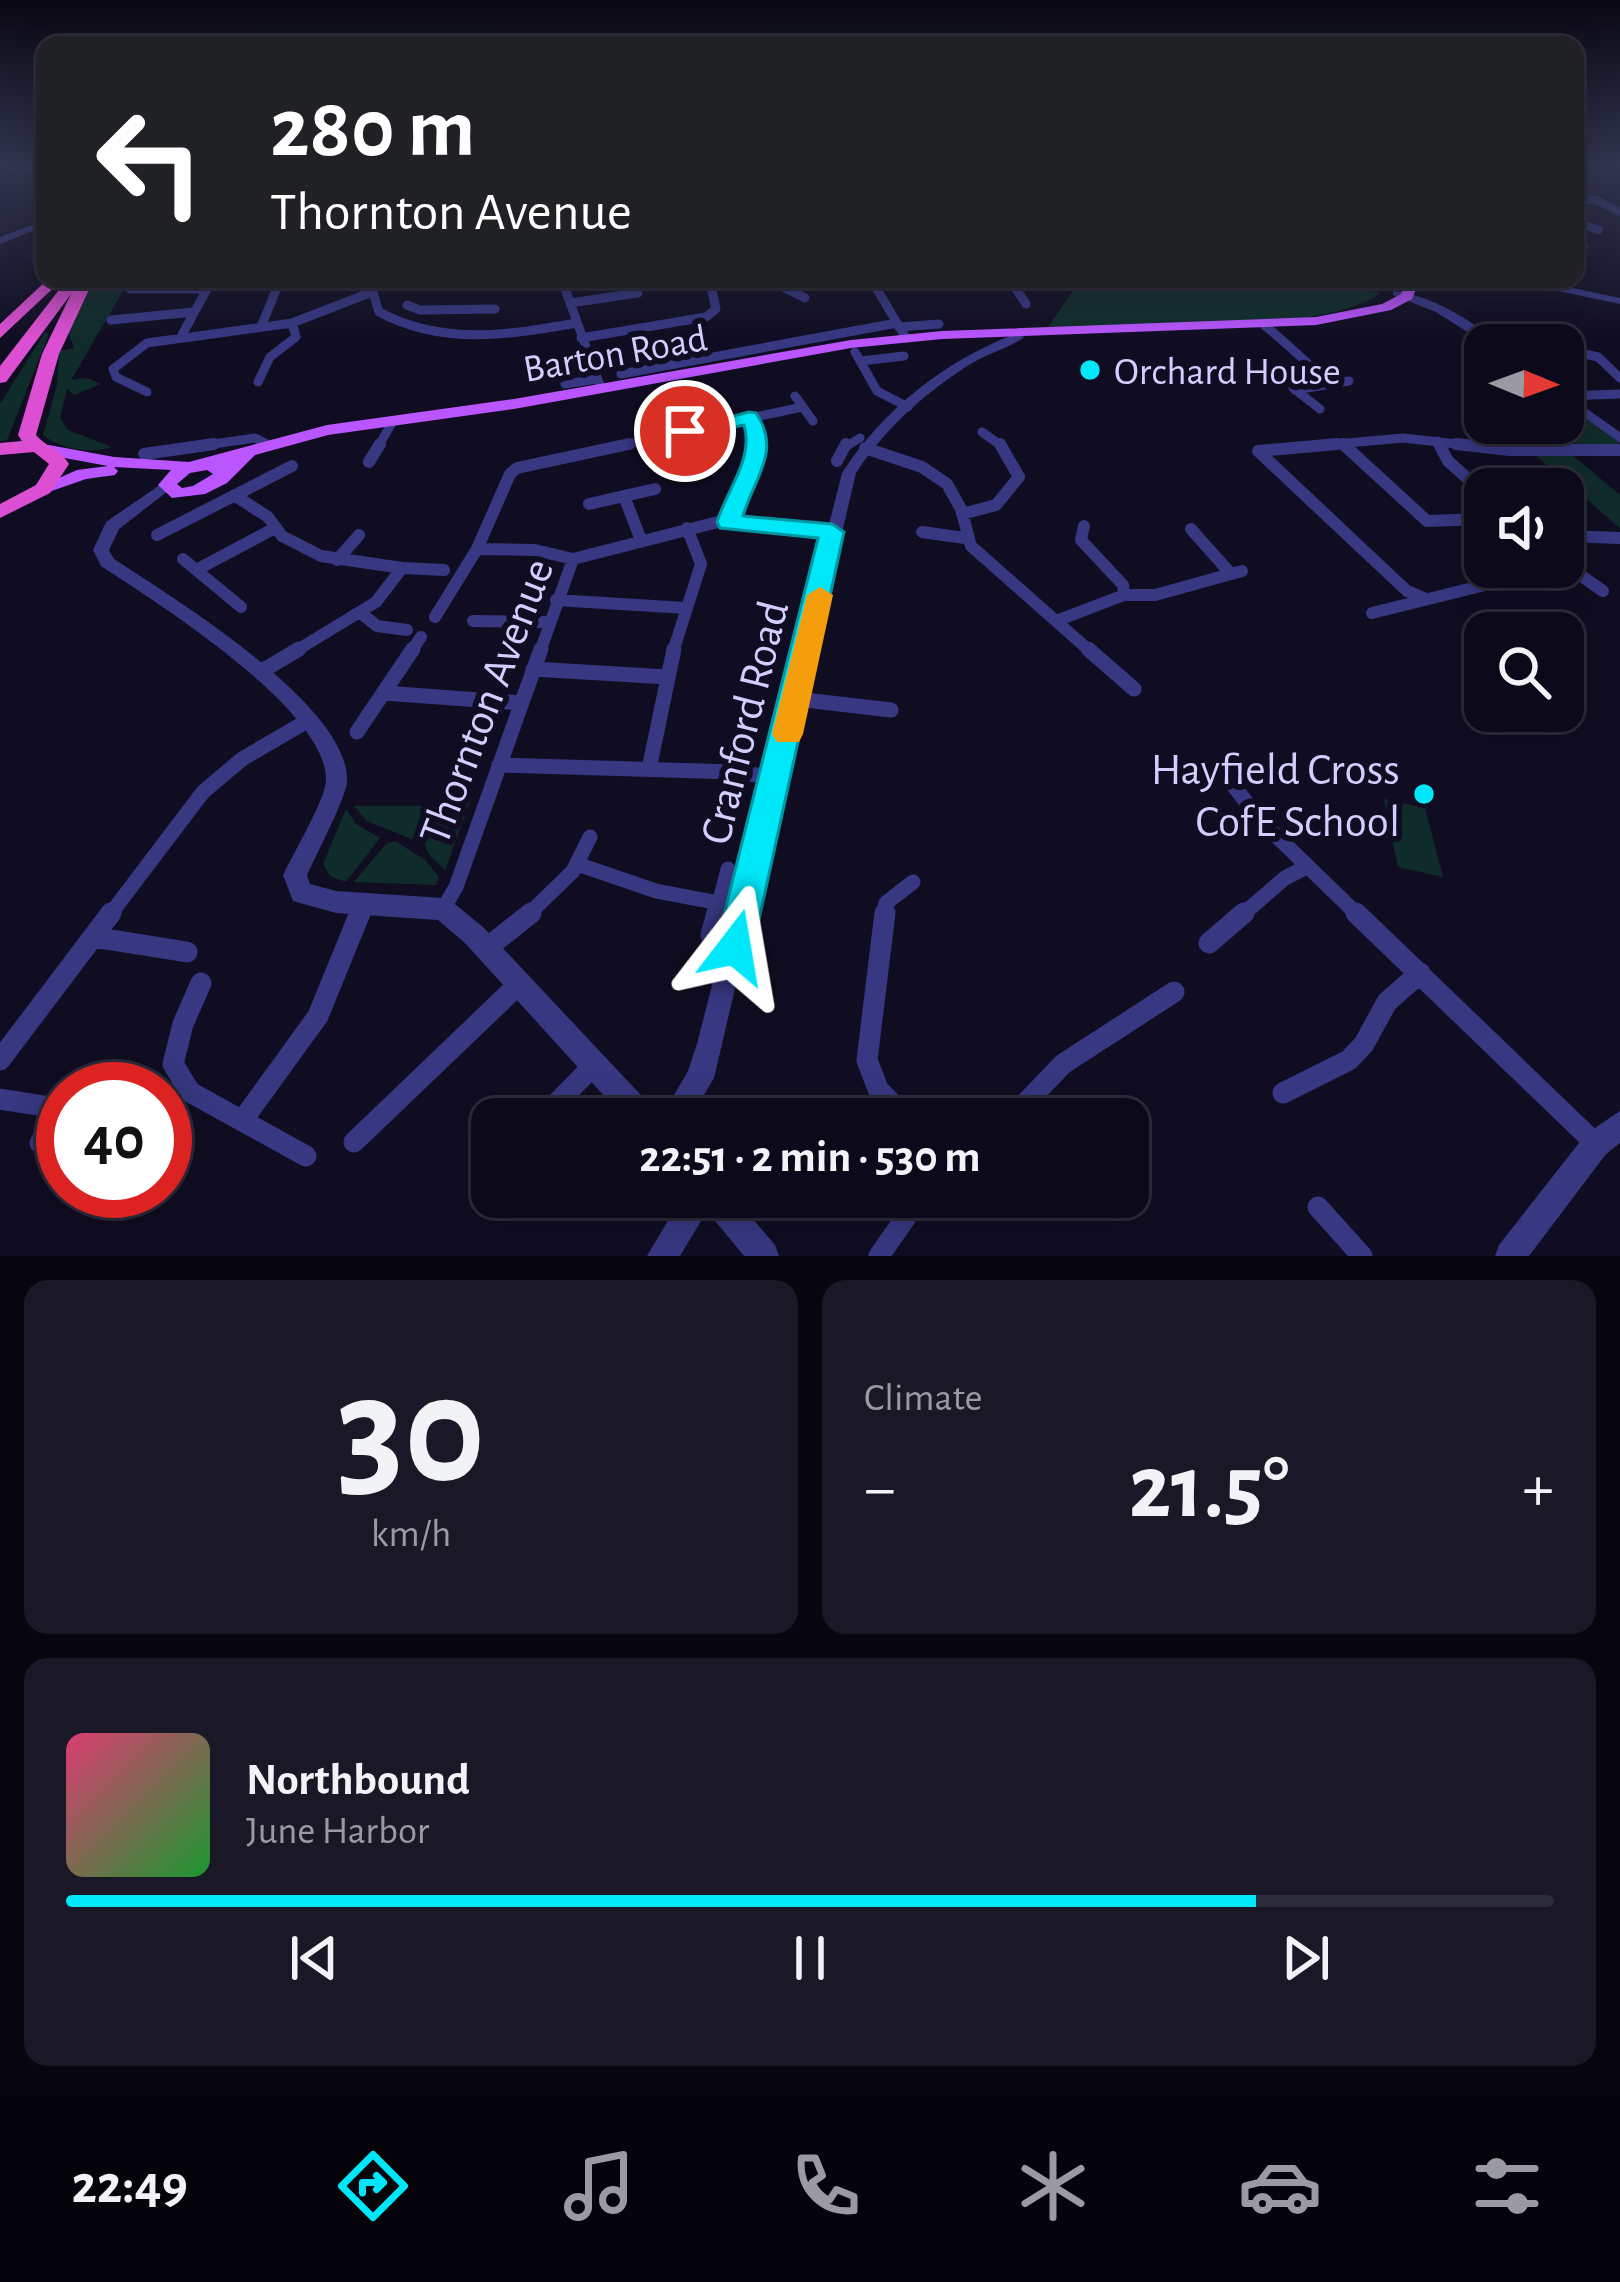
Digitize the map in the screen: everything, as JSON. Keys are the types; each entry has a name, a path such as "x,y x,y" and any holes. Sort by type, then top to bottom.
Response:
{"highway":[{"path":"0,333 49,288"},
{"path":"0,356 52,288"},
{"path":"0,378 68,288"},
{"path":"0,524 59,471 58,457 27,435 60,323 81,288"},
{"path":"0,449 42,448"},
{"path":"0,512 36,493"}],"main road":[{"name":"Barton Road","path":"42,448 130,464 201,465 327,430 796,352 901,329 1010,337 1265,326 1378,307 1401,292"},
{"name":"Barton Road","path":"187,494 221,479 263,447"},
{"path":"168,483 201,465 223,469 221,479"},
{"path":"36,493 104,470 153,474 168,483 171,492 187,494"}],"street":[{"path":"1584,226 1599,230"},
{"path":"0,241 36,227"},
{"path":"129,290 214,288"},
{"path":"372,288 379,312 404,326 484,341 576,323"},
{"path":"565,288 599,384 565,384"},
{"path":"581,338 706,317 716,309 711,288"},
{"path":"786,288 805,298"},
{"path":"876,288 901,329"},
{"path":"1016,288 1026,304"},
{"path":"1562,288 1620,301"},
{"path":"182,335 208,289"},
{"path":"261,327 275,292 262,296"},
{"path":"147,392 114,374 119,360 150,342 292,323 338,299 372,292"},
{"path":"1401,292 1464,326"},
{"path":"569,303 638,293"},
{"path":"405,308 496,310"},
{"path":"441,333 465,311"},
{"path":"113,317 194,312"},
{"path":"281,374 260,379 270,357 296,337 292,323"},
{"name":"Barton Road","path":"620,374 939,324"},
{"path":"384,336 404,326"},
{"path":"1265,326 1285,341 1293,355 1333,384"},
{"name":"Cranford Road","path":"687,1098 700,1078 777,778 841,492 862,446 971,360 1010,337"},
{"path":"1584,355 1620,361"},
{"path":"904,356 858,356 867,382 879,395 908,407"},
{"path":"1604,360 1620,378"},
{"path":"133,385 152,376"},
{"path":"1320,410 1292,388 1349,381"},
{"path":"1584,395 1620,394"},
{"path":"435,617 477,549 510,473 517,468 749,418 799,402 813,421"},
{"path":"1584,412 1620,439"},
{"path":"729,522 761,445 749,418"},
{"path":"369,462 393,421"},
{"path":"962,514 988,509 1006,497 1019,477 1007,451 982,431"},
{"name":"Barton Road","path":"144,454 177,453 255,438 263,447"},
{"path":"1438,441 1448,461 1464,475"},
{"path":"1424,598 1407,592 1258,452 1342,443 1438,441 1510,450 1620,450"},
{"path":"1342,443 1426,521 1464,520"},
{"path":"837,461 843,448 862,446 941,479 962,514 965,538"},
{"path":"157,535 292,466"},
{"path":"168,483 106,534 100,550 107,562 262,671 332,754 339,774 295,875 296,886 314,900 443,909 487,948 625,1098"},
{"path":"589,504 656,489"},
{"path":"138,508 187,494"},
{"path":"234,495 268,517 282,536 337,560 444,570"},
{"path":"624,496 641,540"},
{"name":"Thornton Avenue","path":"443,909 456,887 573,559 687,528 729,522 832,532"},
{"path":"1084,526 1081,540 1123,585 1124,595"},
{"path":"198,569 275,528"},
{"path":"650,769 685,608 701,564 687,528"},
{"path":"1056,621 1124,595 1155,596 1237,573 1191,530"},
{"path":"922,532 965,538 1134,689"},
{"path":"1584,535 1617,533"},
{"path":"337,560 358,535"},
{"path":"477,549 552,552 573,559"},
{"path":"183,559 241,607"},
{"path":"262,671 361,614 383,596 402,568"},
{"path":"1584,578 1603,591"},
{"path":"1372,613 1468,588"},
{"path":"556,600 685,608"},
{"path":"357,732 384,693 414,633 377,626 361,614"},
{"path":"473,621 549,622"},
{"path":"533,669 668,677"},
{"path":"384,693 520,703"},
{"path":"796,699 891,710"},
{"path":"0,1060 203,792 242,759 308,722"},
{"path":"499,765 777,778"},
{"path":"1226,776 1260,820 1596,1144"},
{"path":"487,948 560,888 580,865 590,836"},
{"path":"580,865 656,891 719,903"},
{"path":"1209,943 1286,878 1308,866"},
{"path":"711,935 728,868"},
{"path":"889,1098 870,1075 866,1040 886,903 913,882"},
{"path":"242,1121 318,1016 364,904"},
{"path":"93,937 188,952"},
{"path":"1283,1093 1349,1060 1364,1044 1387,1002 1420,973"},
{"path":"201,983 183,1024 173,1064 190,1092 306,1156"},
{"path":"354,1142 519,984"},
{"path":"1027,1098 1076,1058 1174,992"},
{"path":"562,1098 595,1064"},
{"path":"0,1099 36,1105"},
{"path":"1510,1256 1596,1144 1620,1125"},
{"path":"1318,1207 1362,1256"},
{"path":"662,1256 693,1218"},
{"path":"728,1218 764,1256"},
{"path":"879,1256 905,1218"}],"green space":[{"path":"90,288 125,288 71,380 87,378 101,384 74,395 67,389 60,418 68,430 112,447 67,447 43,435 57,385 59,351 74,348 68,332"},
{"path":"1075,288 1352,288 1381,293 1353,307 1270,322 1046,330"},
{"path":"45,332 49,334 7,440 0,441 0,404"},
{"path":"1584,415 1617,440 1620,445 1584,444"},
{"path":"1534,454 1571,454 1620,495 1620,528 1584,497 1584,468 1550,468"},
{"path":"474,790 445,870 424,842 437,819"},
{"path":"1384,799 1425,808 1443,877 1398,867"},
{"path":"354,806 442,807 420,835 411,839 367,821"},
{"path":"346,809 356,824 380,838 346,882 330,876 323,864"},
{"path":"395,841 425,860 439,877 436,885 354,882 386,844"}],"waterway":[{"path":"32,258 36,255"}],"slow traffic":[{"path":"788,734 820,595"}],"place":[{"name":"Orchard House","path":"1090,370"},
{"name":"Hayfield Cross CofE School","path":"1424,794"}],"route":[{"path":"685,431 749,418 757,429 759,454 739,490 729,522 832,532 735,947"}]}
